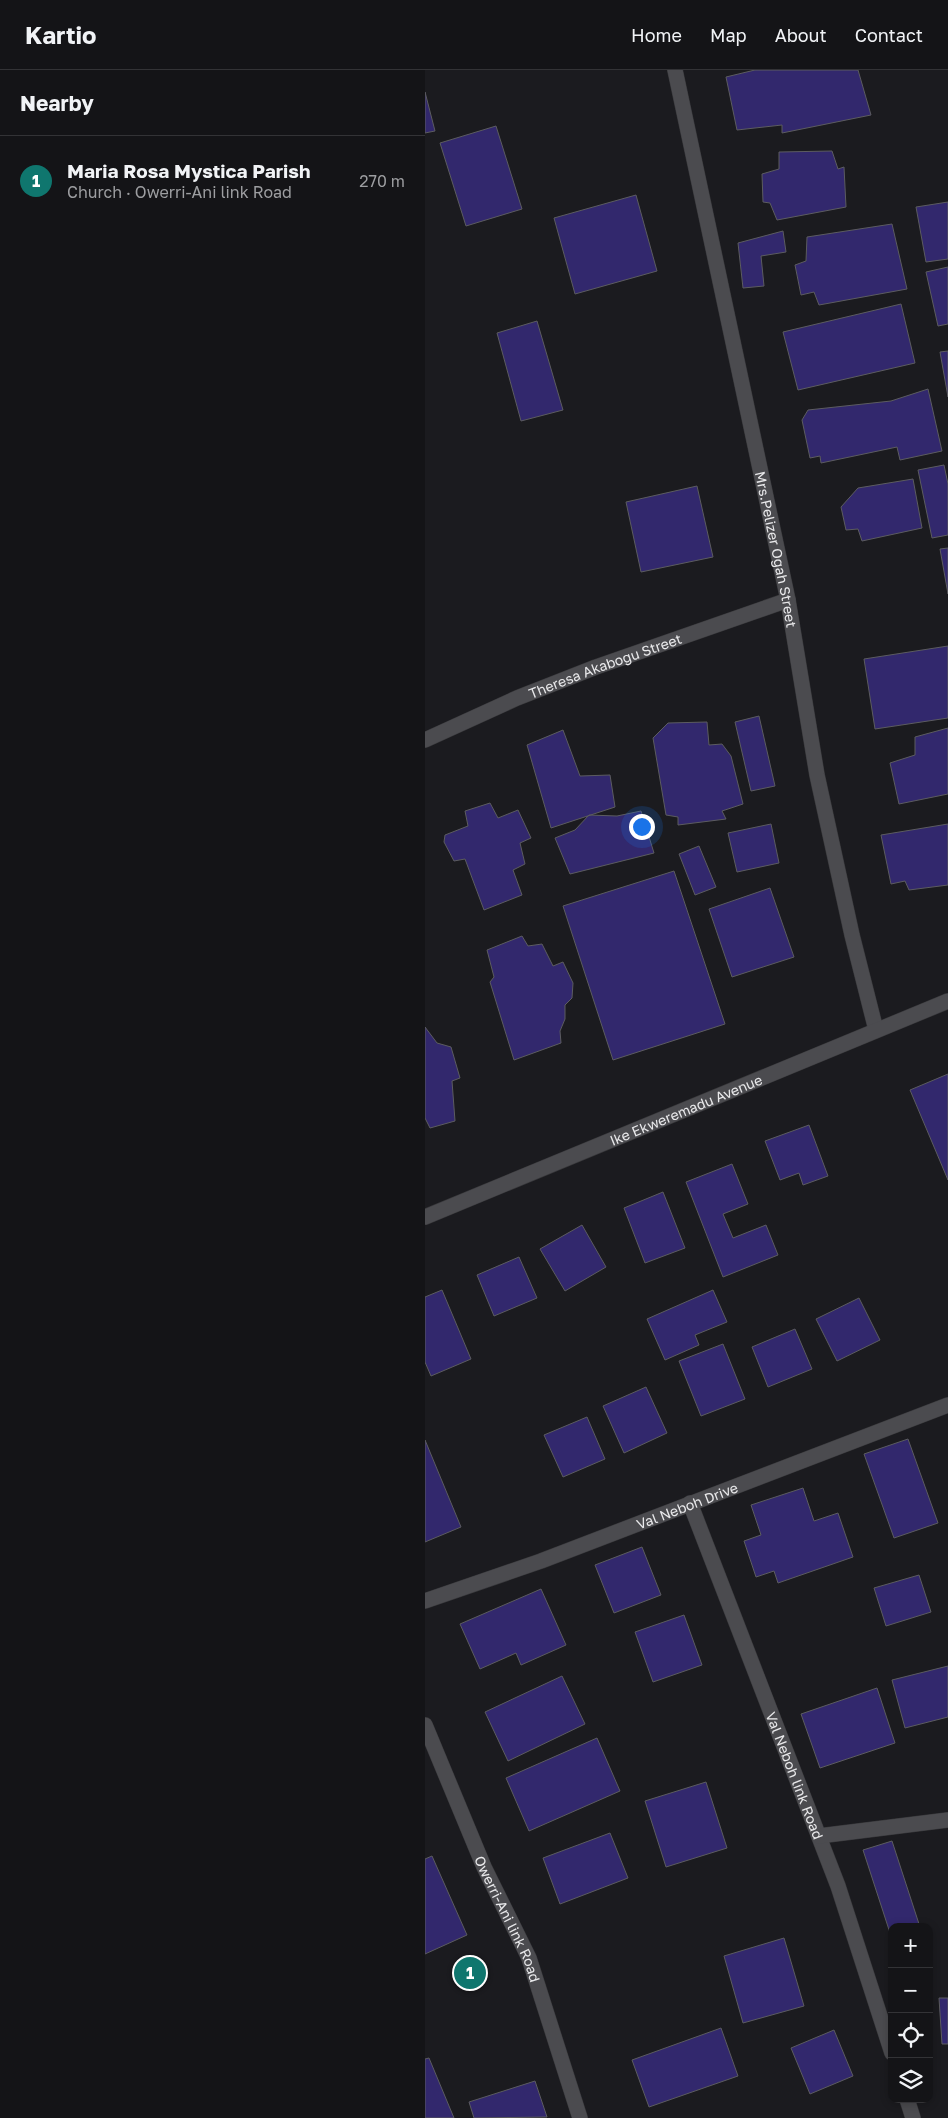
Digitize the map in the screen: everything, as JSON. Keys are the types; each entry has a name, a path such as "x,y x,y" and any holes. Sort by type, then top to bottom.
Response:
{"street":[{"name":"Mrs.Pelizer Ogah Street","path":"675,70 788,600 817,775 852,935 877,1030"},
{"name":"Theresa Akabogu Street","path":"425,740 517,698 587,670 788,600"},
{"name":"Ike Ekweremadu Avenue","path":"425,1217 948,1001"},
{"name":"Val Neboh Drive","path":"425,1601 541,1561 948,1405"},
{"name":"Val Neboh link Road","path":"690,1503 838,1886 888,2041"},
{"name":"Owerri-Ani link Road","path":"425,1725 484,1868 529,1958 580,2118"},
{"path":"819,1836 948,1820"},
{"path":"908,2103 913,2118"}],"building":[{"path":"755,70 858,70 871,115 782,133 782,125 737,130 726,77"},
{"path":"425,92 435,131 425,133"},
{"path":"496,126 522,209 466,226 440,143"},
{"path":"832,151 838,169 844,167 846,207 777,220 770,203 763,202 762,174 779,169 779,152"},
{"path":"636,195 657,271 575,294 554,218"},
{"path":"948,202 948,259 926,262 916,207"},
{"path":"892,224 907,289 819,305 814,292 801,295 795,265 806,261 807,237"},
{"path":"783,231 786,252 761,256 764,286 743,288 738,243"},
{"path":"948,267 948,324 938,326 926,272"},
{"path":"901,304 915,363 798,390 783,332"},
{"path":"537,321 563,410 521,421 497,333"},
{"path":"948,351 948,397 940,352"},
{"path":"928,389 942,451 900,460 897,447 821,463 820,456 810,458 802,420 808,410 891,401"},
{"path":"944,465 948,484 948,535 932,538 918,470"},
{"path":"913,479 922,528 862,541 858,529 846,530 841,507 858,488"},
{"path":"697,486 713,557 641,572 626,502"},
{"path":"948,548 948,594 940,549"},
{"path":"948,646 948,718 875,729 864,659"},
{"path":"759,716 775,786 751,791 735,722"},
{"path":"707,722 709,745 722,744 731,756 743,804 722,811 726,819 678,825 678,817 666,815 653,738 668,723"},
{"path":"948,728 948,794 899,804 890,763 915,755 915,737"},
{"path":"563,730 580,776 610,775 615,807 551,828 527,745"},
{"path":"490,803 498,818 518,810 531,838 520,843 525,864 513,870 522,895 484,910 465,859 454,861 444,842 445,835 468,826 465,811"},
{"path":"641,811 654,853 570,874 555,838 575,830 589,815 617,816"},
{"path":"771,824 779,863 737,872 728,833"},
{"path":"948,824 948,885 909,890 905,881 891,884 881,835"},
{"path":"699,846 716,887 695,895 679,854"},
{"path":"674,871 725,1024 613,1060 563,906"},
{"path":"770,888 794,957 732,977 709,909"},
{"path":"522,936 528,946 542,944 553,966 563,962 573,983 572,998 565,1005 565,1019 560,1031 561,1043 514,1060 490,982 494,977 487,950"},
{"path":"425,1027 437,1043 451,1047 460,1078 452,1081 455,1121 430,1128 425,1118"},
{"path":"948,1074 948,1180 910,1090"},
{"path":"809,1125 828,1176 803,1185 799,1173 780,1180 765,1141"},
{"path":"732,1164 748,1204 723,1214 733,1238 766,1225 778,1255 723,1277 686,1182"},
{"path":"663,1192 685,1248 645,1263 624,1208"},
{"path":"582,1225 606,1267 565,1291 540,1249"},
{"path":"519,1257 537,1298 494,1316 477,1275"},
{"path":"442,1290 471,1359 431,1376 425,1362 425,1297"},
{"path":"713,1290 727,1322 695,1335 699,1345 665,1360 647,1319"},
{"path":"859,1298 880,1340 837,1361 816,1319"},
{"path":"795,1329 812,1369 768,1387 752,1347"},
{"path":"723,1344 745,1399 701,1416 679,1361"},
{"path":"646,1387 667,1433 624,1453 603,1406"},
{"path":"587,1417 605,1459 563,1477 544,1435"},
{"path":"908,1439 938,1523 894,1538 864,1454"},
{"path":"425,1440 461,1527 425,1542"},
{"path":"803,1488 814,1521 838,1513 853,1557 778,1583 774,1571 756,1577 744,1541 761,1535 751,1505"},
{"path":"642,1547 661,1595 614,1613 595,1565"},
{"path":"919,1575 931,1612 886,1626 874,1588"},
{"path":"541,1589 566,1645 521,1665 516,1653 480,1669 460,1624"},
{"path":"684,1615 702,1665 653,1682 635,1632"},
{"path":"948,1666 948,1717 905,1728 892,1680"},
{"path":"562,1676 585,1724 508,1761 485,1712"},
{"path":"877,1688 895,1743 820,1768 801,1714"},
{"path":"597,1738 620,1791 529,1831 506,1778"},
{"path":"706,1782 727,1848 666,1867 645,1801"},
{"path":"610,1833 628,1878 560,1904 543,1858"},
{"path":"892,1841 919,1923 888,1923 888,1927 863,1850"},
{"path":"432,1856 467,1935 425,1954 425,1859"},
{"path":"784,1938 804,2006 743,2023 724,1956"},
{"path":"939,1998 948,1998 948,2044 942,2044"},
{"path":"721,2028 738,2076 649,2107 632,2060"},
{"path":"834,2030 853,2076 810,2094 791,2048"},
{"path":"429,2058 454,2118 425,2118 425,2059"},
{"path":"535,2081 547,2117 474,2118 469,2102"}],"place":[{"name":"Maria Rosa Mystica Parish","path":"470,1973"}]}
